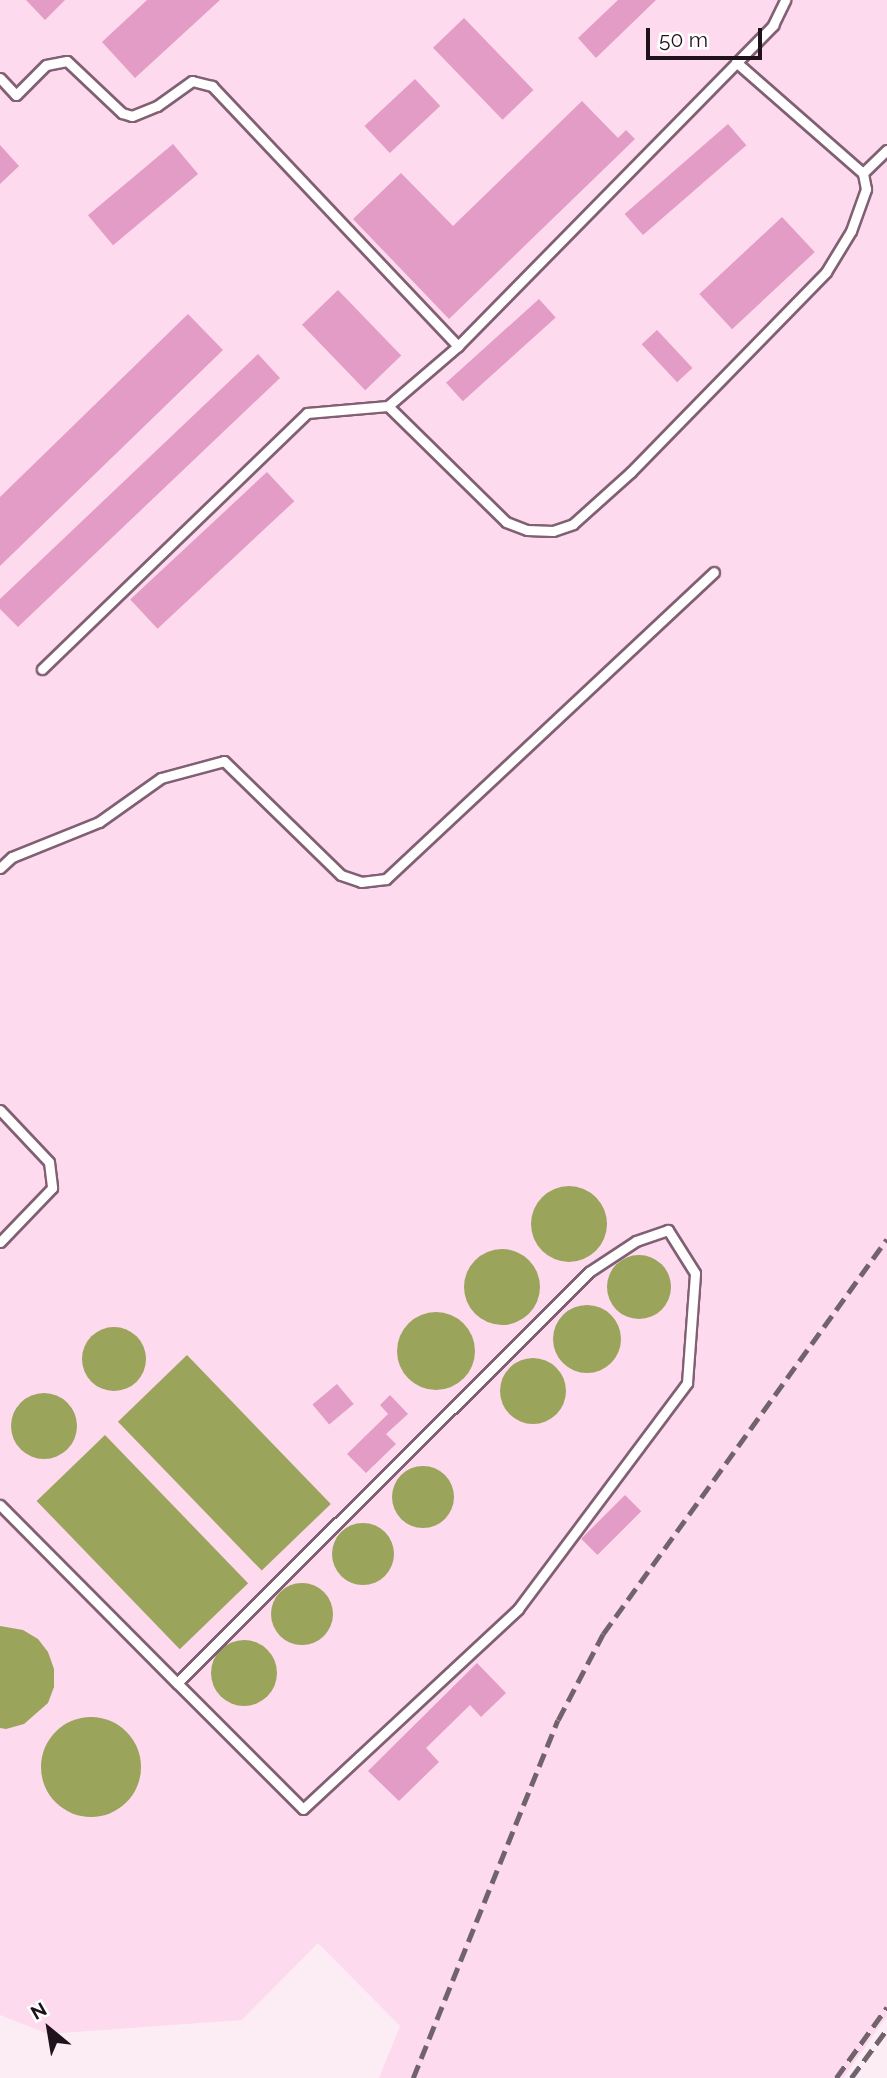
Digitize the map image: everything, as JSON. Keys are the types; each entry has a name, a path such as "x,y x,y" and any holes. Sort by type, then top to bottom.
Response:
{"lane":[{"path":"42,669 307,414 388,406 458,346 772,25 785,0"},
{"path":"0,78 16,94 46,65 67,61 122,113 132,116 157,106 192,81 212,86 458,346"},
{"path":"388,406 506,522 535,531 552,531 573,524 631,472 826,272 851,231 866,189 863,173 736,62"},
{"path":"863,173 887,150"},
{"path":"0,868 12,857 99,822 160,778 223,761 341,875 361,882 386,879 714,572"},
{"path":"0,1110 49,1162 52,1188 0,1242"},
{"path":"0,1506 177,1683 303,1809 518,1609 687,1383 695,1273 667,1230 636,1241 589,1272 177,1683"}],"shaded area":[{"path":"0,0 887,0 887,2016 843,2078 379,2078 400,2026 318,1943 242,2020 48,2034 0,2015"},
{"path":"562,1186 576,1186 590,1192 601,1203 607,1224 604,1239 596,1251 576,1262 562,1262 548,1256 537,1245 531,1231 531,1217 537,1203 548,1192"},
{"path":"495,1249 509,1249 523,1255 534,1266 540,1287 537,1302 529,1314 509,1325 495,1325 481,1319 470,1308 464,1294 464,1280 470,1266 481,1255"},
{"path":"639,1255 657,1261 665,1269 671,1287 665,1305 657,1313 639,1319 621,1313 613,1305 607,1287 613,1269 621,1261"},
{"path":"580,1305 594,1305 606,1310 616,1320 621,1339 616,1358 606,1368 594,1373 580,1373 568,1368 558,1358 553,1346 553,1332 558,1320 568,1310"},
{"path":"428,1312 444,1312 458,1318 469,1329 475,1343 475,1359 469,1373 458,1384 444,1390 428,1390 414,1384 403,1373 397,1359 397,1343 403,1329 414,1318"},
{"path":"114,1327 137,1336 146,1359 137,1382 114,1391 91,1382 82,1359 91,1336"},
{"path":"187,1355 331,1504 262,1571 118,1422"},
{"path":"526,1358 540,1358 552,1363 561,1372 566,1391 564,1404 557,1415 540,1424 526,1424 514,1419 505,1410 500,1398 500,1384 505,1372 514,1363"},
{"path":"50,1393 68,1402 75,1413 75,1439 68,1450 57,1457 38,1459 20,1450 13,1439 11,1420 20,1402 31,1395"},
{"path":"105,1435 248,1583 180,1649 37,1501"},
{"path":"417,1466 429,1466 445,1475 452,1485 452,1509 445,1519 429,1528 417,1528 406,1523 397,1514 392,1503 392,1491 397,1480 406,1471"},
{"path":"357,1523 369,1523 385,1532 392,1542 392,1566 385,1576 369,1585 357,1585 346,1580 337,1571 332,1560 332,1548 337,1537 346,1528"},
{"path":"296,1583 308,1583 324,1592 331,1602 331,1626 324,1636 308,1645 296,1645 285,1640 276,1631 271,1620 271,1608 276,1597 285,1588"},
{"path":"0,1626 23,1630 38,1639 48,1652 54,1669 54,1687 48,1703 24,1724 6,1729 0,1728"},
{"path":"244,1640 257,1643 267,1650 274,1660 277,1673 274,1686 267,1696 257,1703 244,1706 231,1703 221,1696 214,1686 211,1673 214,1660 221,1650 231,1643"},
{"path":"91,1717 110,1721 127,1731 137,1748 141,1767 137,1786 127,1803 110,1813 91,1817 72,1813 55,1803 45,1786 41,1767 45,1748 55,1731 72,1721"}],"building":[{"path":"26,0 65,0 45,20"},
{"path":"147,0 220,0 135,78 102,42"},
{"path":"618,0 656,0 596,58 578,38"},
{"path":"464,18 533,90 503,120 433,48"},
{"path":"415,79 440,106 390,153 365,126"},
{"path":"582,101 618,138 626,130 635,139 449,319 353,219 401,173 453,226"},
{"path":"728,124 746,145 643,235 625,214"},
{"path":"173,144 198,174 113,245 88,215"},
{"path":"0,145 19,166 0,184"},
{"path":"782,217 815,252 732,329 699,294"},
{"path":"338,290 401,355 365,390 302,325"},
{"path":"539,299 556,318 463,401 446,383"},
{"path":"188,314 223,350 0,566 0,497"},
{"path":"657,330 692,368 677,382 642,344"},
{"path":"258,354 280,378 18,627 0,609 0,599"},
{"path":"267,472 294,501 158,629 130,600"},
{"path":"337,1384 354,1404 329,1424 312,1405"},
{"path":"390,1395 408,1414 386,1434 396,1444 366,1473 347,1454 388,1414 380,1405"},
{"path":"625,1495 641,1511 597,1555 581,1539"},
{"path":"477,1663 506,1693 481,1717 470,1705 426,1748 439,1762 399,1801 368,1771"}],"railway":[{"path":"413,2078 558,1720 603,1634 887,1239"},
{"path":"836,2078 887,2007"},
{"path":"851,2078 887,2029"}]}
